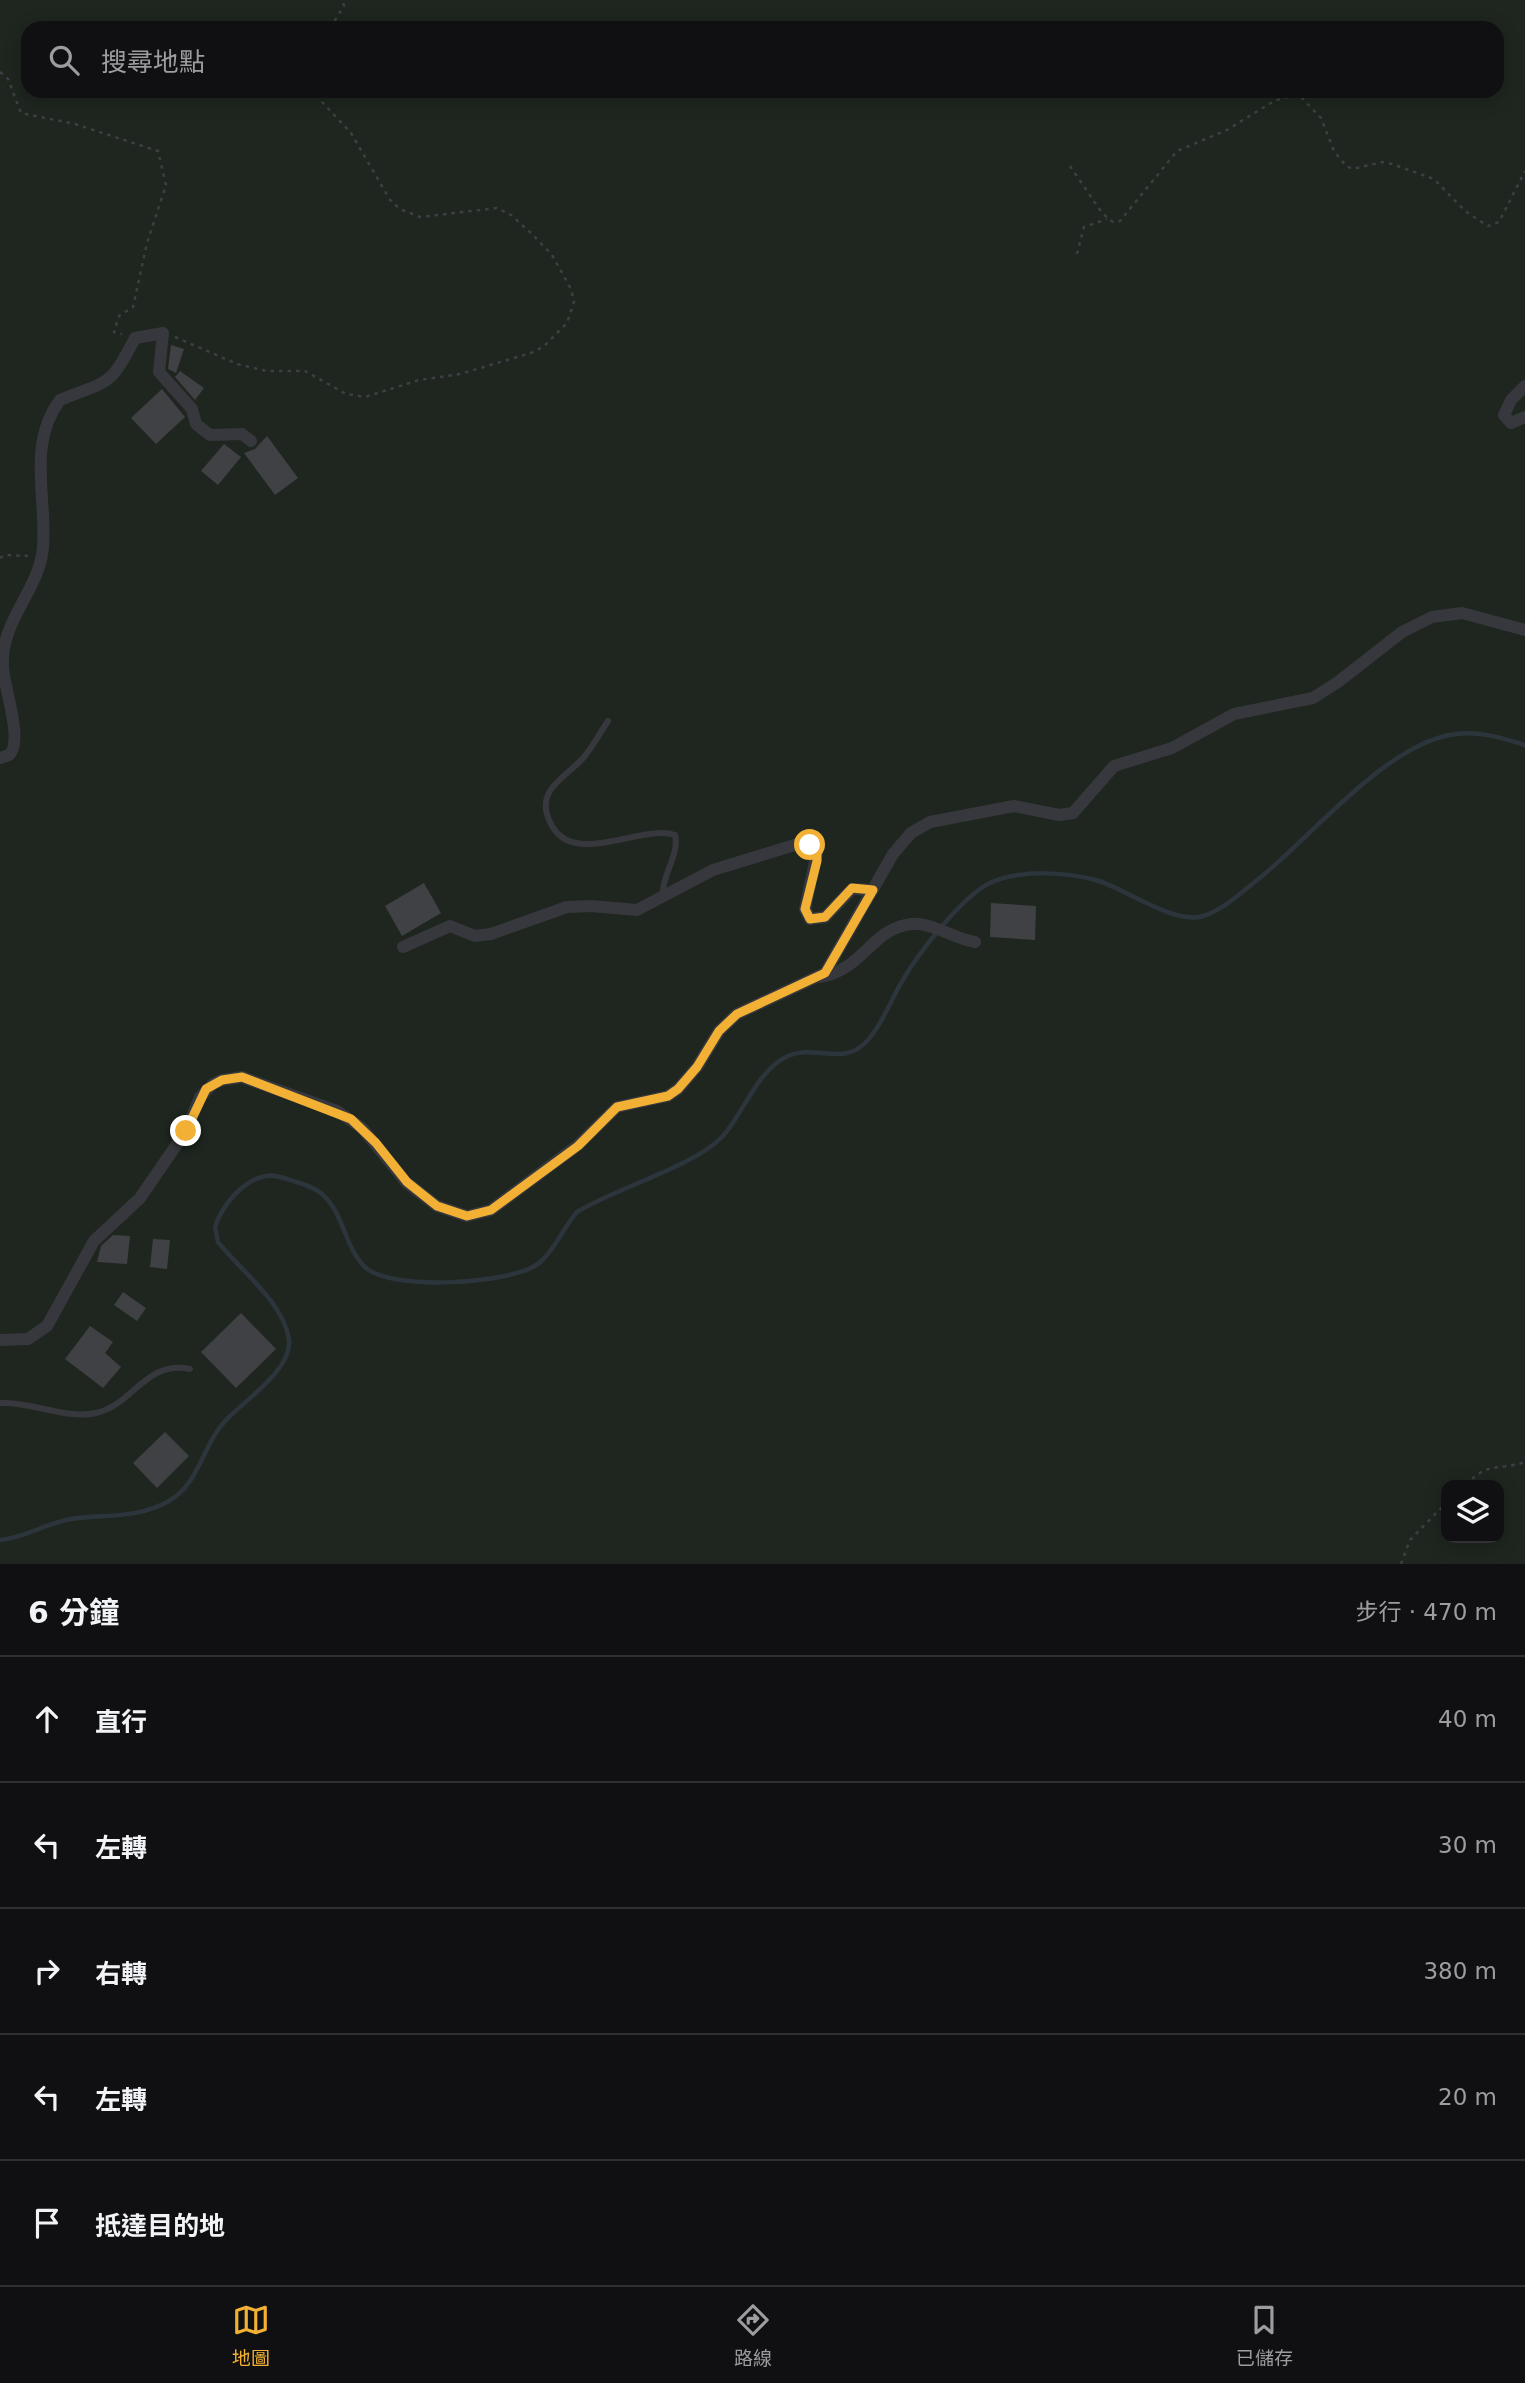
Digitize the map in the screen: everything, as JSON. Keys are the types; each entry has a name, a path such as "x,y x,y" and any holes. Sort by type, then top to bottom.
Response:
{"street":[{"path":"0,758 9,755 15,744 3,670 3,643 41,556 40,462 55,407 60,400 110,380 118,372 135,338 163,333 159,373 192,409 196,424 210,435 242,434 251,441"},
{"path":"1525,386 1511,400 1504,415 1511,423 1525,417"},
{"path":"819,977 835,959 900,844 930,822 1014,806 1059,815 1073,813 1114,766 1172,748 1234,714 1300,703 1313,698 1402,632 1432,617 1462,613 1525,630"},
{"path":"403,947 450,926 475,936 491,934 567,907 591,906 629,911 663,899 713,870 801,842 810,845 817,852 805,909 810,919 825,917 852,888 873,890"},
{"path":"0,1340 28,1339 47,1326 94,1241 140,1198 186,1131 200,1097 212,1084 242,1077 337,1111 362,1128 407,1182 437,1206 453,1213 479,1214 491,1210 578,1146 617,1107 668,1096 678,1089 697,1067 719,1031 737,1014 819,977 849,968 882,935 899,926 915,923 929,926 954,938 975,942"}],"lane":[{"path":"608,721 584,757 550,791 546,812 551,825 560,835 574,842 607,843 664,833 675,835 676,844 665,875 663,899"},
{"path":"0,1403 94,1413 163,1369 190,1369"}],"path":[{"path":"334,21 344,6 342,0"},
{"path":"0,72 8,79 21,113 75,124 158,151 166,185 147,243 133,307 118,316 114,332 135,338"},
{"path":"163,333 190,341 237,364 266,371 305,371 346,394 365,397 419,380 460,374 531,352 559,334 573,312 575,302 552,255 531,233 511,215 497,208 420,217 410,215 390,200 351,132 322,102 322,98"},
{"path":"1077,254 1084,227 1107,219 1120,221 1125,217 1177,151 1237,125 1282,98"},
{"path":"1302,98 1321,118 1338,159 1346,166 1353,169 1382,162 1434,179 1465,211 1488,226 1499,222 1525,171"},
{"path":"1070,166 1107,219"},
{"path":"0,558 5,555 41,556"},
{"path":"1471,1480 1479,1471 1488,1467 1525,1462"},
{"path":"1401,1564 1410,1540 1441,1508"}],"shaded area":[{"path":"0,0 1525,0 1525,1564 0,1564"}],"building":[{"path":"171,345 184,349 176,373 168,369"},
{"path":"180,371 204,388 195,400 175,377"},
{"path":"162,389 185,417 156,444 131,418"},
{"path":"267,436 298,478 275,495 244,453 255,449"},
{"path":"224,444 241,457 218,485 201,471"},
{"path":"424,883 441,913 402,936 385,906"},
{"path":"991,903 1036,906 1035,940 990,937"},
{"path":"113,1235 130,1236 127,1264 97,1262 101,1246"},
{"path":"153,1239 170,1240 167,1269 150,1267"},
{"path":"123,1292 146,1308 137,1321 114,1305"},
{"path":"241,1313 276,1349 236,1388 201,1352"},
{"path":"90,1326 113,1342 105,1353 121,1367 103,1388 65,1359"},
{"path":"165,1432 189,1456 157,1488 133,1463"}],"waterway":[{"path":"0,1540 62,1521 145,1511 169,1501 188,1484 211,1441 226,1420 266,1383 284,1362 289,1339 279,1312 218,1242 215,1227 234,1195 257,1178 282,1177 305,1184 319,1192 336,1213 358,1258 364,1266 377,1274 423,1282 451,1282 505,1276 526,1270 545,1258 577,1212 674,1168 709,1148 722,1137 759,1081 777,1063 798,1053 847,1053 865,1043 876,1030 901,983 929,943 953,913 990,883 1029,874 1073,876 1110,885 1179,916 1203,916 1241,894 1353,792 1404,754 1430,741 1465,733 1491,736 1525,745"}],"route":[{"path":"186,1131 206,1089 222,1080 242,1077 337,1111 351,1119 376,1143 395,1170 437,1206 467,1216 491,1210 578,1146 617,1107 668,1096 678,1089 688,1080 719,1031 737,1014 825,973 873,890 852,888 825,917 815,921 810,919 806,916 805,909 815,872 817,852 810,845"}]}
